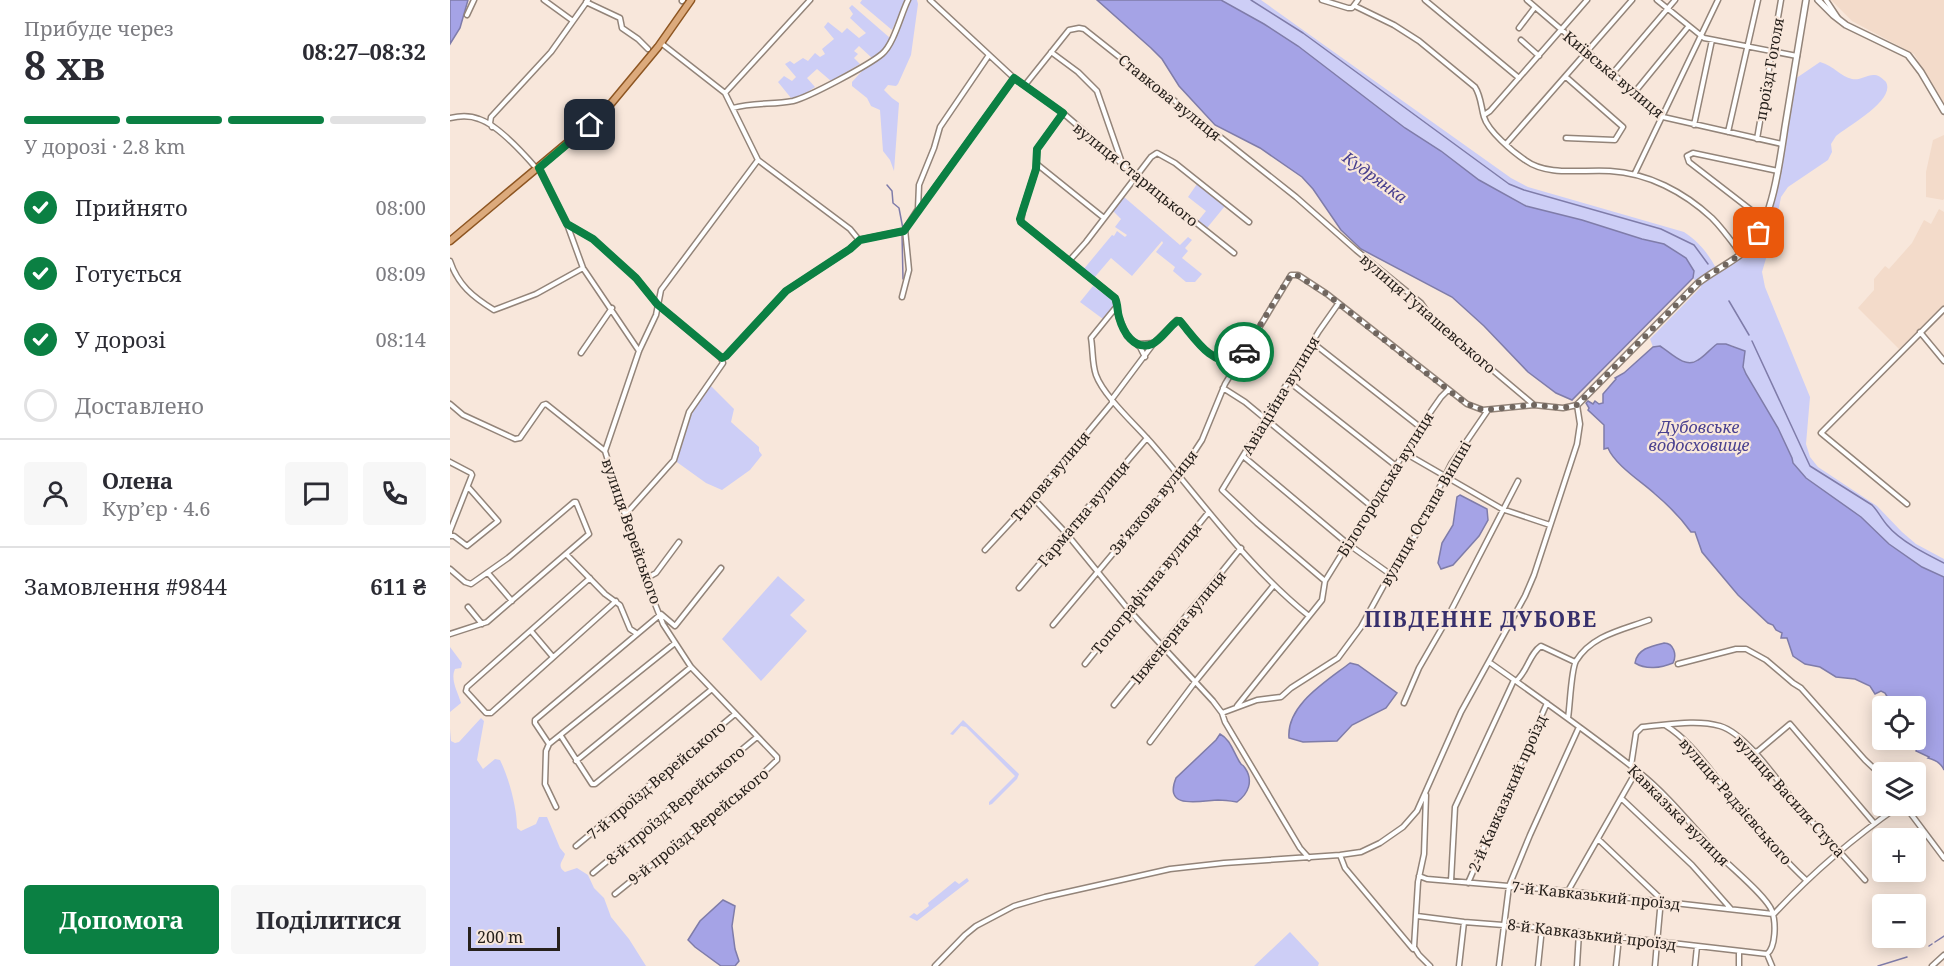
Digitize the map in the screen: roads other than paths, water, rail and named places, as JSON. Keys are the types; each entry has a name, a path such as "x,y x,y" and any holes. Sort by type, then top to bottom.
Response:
{"main road":[{"path":"450,242 604,112 661,43 685,1"}],"street":[{"path":"466,15 474,0"},
{"path":"544,0 573,21"},
{"path":"724,93 810,0"},
{"path":"733,108 749,104 787,102 802,98 883,53 908,0"},
{"name":"вулиця Старицького","path":"930,0 1014,78 1063,113 1118,158 1122,164 1234,253"},
{"path":"1322,0 1343,8 1352,8 1359,0"},
{"path":"1425,0 1519,78"},
{"name":"Київська вулиця","path":"1527,0 1663,117 1782,144"},
{"path":"1484,116 1491,111 1587,0"},
{"path":"1506,144 1632,0"},
{"path":"1657,0 1700,37 1797,56"},
{"path":"1612,74 1675,0"},
{"path":"1635,173 1718,0"},
{"path":"1728,132 1758,0"},
{"name":"проїзд Гоголя","path":"1757,139 1781,0"},
{"path":"1338,304 1467,404 1488,410 1534,405 1563,408 1577,405 1698,283 1741,254 1754,242 1764,220 1778,171 1806,0"},
{"path":"1818,0 1839,21 1908,55 1944,111"},
{"path":"1826,0 1839,21"},
{"path":"450,118 470,117 487,120 491,117 551,52 587,1 620,18 622,28 648,49"},
{"path":"1355,6 1413,37 1475,87 1486,122 1527,162 1541,168 1635,173 1668,187 1713,219 1741,254"},
{"path":"1519,28 1535,7"},
{"path":"1634,93 1688,27"},
{"name":"Ставкова вулиця","path":"1024,86 1069,30 1084,29 1323,219"},
{"path":"1521,40 1539,56"},
{"path":"1694,125 1712,40"},
{"path":"661,43 724,93 758,160 850,229 860,240"},
{"path":"1051,52 1078,72 1097,91 1118,158"},
{"path":"920,205 919,185 940,127 989,55"},
{"path":"1566,77 1623,127 1616,140 1566,138"},
{"path":"902,297 909,270 904,231 920,205 1014,78"},
{"path":"1063,113 1037,149 1035,158 1037,164 1104,218"},
{"path":"491,117 492,127"},
{"path":"482,120 511,141 538,168 567,224 583,268 639,351"},
{"path":"1070,260 1151,157 1158,153 1175,163 1249,222"},
{"path":"1764,220 1689,162 1688,156 1693,153 1778,171"},
{"name":"вулиця Верейського","path":"758,160 661,290 656,315 639,351 605,451 645,579 661,614 663,624 691,667 777,757"},
{"path":"1037,164 1021,222 1115,298 1119,318 1127,336 1143,351 1144,357"},
{"name":"вулиця Гунашевського","path":"1323,219 1356,250 1421,303 1430,316 1451,335 1534,405"},
{"path":"567,224 593,239 636,278 657,304 724,357"},
{"path":"625,515 674,460 689,412 723,363 724,357 786,291 860,240 904,231"},
{"path":"450,261 460,283 494,310 536,294 583,268"},
{"name":"Звʼязкова вулиця","path":"1053,625 1179,476 1202,440 1223,388 1292,275 1298,275 1338,304"},
{"name":"Авіаційна вулиця","path":"1325,581 1224,494 1223,487 1338,304"},
{"path":"1117,306 1091,338 1096,375 1112,399 1208,513 1274,585 1309,616"},
{"path":"581,353 612,308"},
{"path":"1906,504 1821,433 1944,309"},
{"name":"Тилова вулиця","path":"985,550 1033,498 1112,403 1112,399 1129,374 1174,323 1180,321 1206,352 1220,361 1238,362"},
{"path":"1920,332 1944,361"},
{"path":"1137,344 1154,343"},
{"path":"1313,343 1420,427"},
{"path":"1288,381 1396,466"},
{"path":"1223,388 1266,419 1371,506"},
{"name":"Білогородська вулиця","path":"1325,581 1420,427 1448,390"},
{"path":"450,404 463,415 515,440 520,438 546,404 605,451"},
{"path":"935,966 965,934 1014,906 1170,869 1361,852 1372,848 1398,831 1417,811 1461,712 1525,596 1534,575 1577,444 1580,424 1577,405"},
{"name":"вулиця Остапа Вишні","path":"1222,713 1257,700 1281,697 1338,658 1360,627 1390,574 1417,533 1443,477 1461,447 1488,410"},
{"name":"Гарматна вулиця","path":"1019,588 1147,438"},
{"path":"1405,453 1502,509 1550,525"},
{"path":"1243,456 1348,544 1390,574"},
{"path":"450,462 471,473 469,488 450,531 450,536 454,536 467,546 498,521 469,488"},
{"path":"1404,703 1419,668 1518,481"},
{"path":"1033,498 1066,533 1128,609 1222,713 1225,722 1290,832 1300,848 1310,858"},
{"path":"450,569 465,582 471,584 576,502 589,534 487,622 450,634"},
{"name":"Топографічна вулиця","path":"1085,664 1208,513"},
{"path":"645,579 656,573 679,542"},
{"name":"Інженерна вулиця","path":"1114,705 1241,548"},
{"path":"566,554 620,604 630,628 636,633"},
{"path":"549,744 535,720 661,614 675,626 721,568"},
{"path":"488,573 512,601"},
{"path":"590,578 467,687 466,691 486,713 491,713 616,602"},
{"path":"1236,707 1324,597 1325,581"},
{"path":"1150,742 1195,682 1274,585"},
{"path":"468,607 482,624"},
{"path":"1568,718 1575,662 1588,646 1596,640 1649,620"},
{"path":"531,631 553,657"},
{"path":"556,807 545,784 546,751 549,744 675,643"},
{"path":"1451,882 1455,807 1515,680 1525,672 1538,647 1545,647 1575,662"},
{"path":"1678,664 1739,648 1750,650 1801,688 1872,767"},
{"name":"Кавказька вулиця","path":"1489,662 1568,718 1656,788 1749,884 1770,907 1773,914"},
{"path":"576,761 691,667"},
{"path":"561,736 592,784 595,784 712,689"},
{"name":"2-й Кавказький проїзд","path":"1467,883 1548,703"},
{"name":"7-й проїзд Верейського","path":"576,846 735,714"},
{"name":"вулиця Василя Стуса","path":"1633,768 1638,729 1692,723 1721,726 1733,732 1754,752 1796,804 1865,880"},
{"path":"1754,752 1790,724 1874,823"},
{"name":"вулиця Радзієвського","path":"1665,725 1677,733 1698,754 1777,849 1806,880"},
{"path":"1499,966 1509,886 1579,727"},
{"name":"8-й проїзд Верейського","path":"592,873 757,736"},
{"name":"9-й проїзд Верейського","path":"615,894 756,780 777,760 777,757"},
{"path":"1568,891 1633,777 1633,768"},
{"path":"1416,951 1414,947 1419,876 1424,854 1427,789"},
{"path":"1621,798 1692,865 1732,909"},
{"path":"1772,966 1767,954 1773,942 1773,914 1839,850 1884,816"},
{"path":"1912,816 1944,858"},
{"path":"1598,839 1662,902 1655,966"},
{"path":"1340,855 1345,868 1430,966"},
{"name":"7-й Кавказький проїзд","path":"1419,876 1451,882 1568,891 1773,914"},
{"name":"8-й Кавказький проїзд","path":"1417,916 1767,954"},
{"path":"1459,966 1464,922"},
{"path":"1538,966 1542,928"},
{"path":"1577,966 1580,932"},
{"path":"1616,966 1618,937"},
{"path":"1695,966 1697,946"},
{"path":"1739,951 1739,966"},
{"path":"1937,964 1944,955"},
{"path":"1932,966 1944,962"}],"water":[{"path":"450,0 468,0 460,28 450,44"},
{"name":"Кудрянка","path":"1097,0 1221,0 1298,46 1405,128 1441,151 1479,180 1526,206 1664,244 1686,258 1694,271 1693,278 1572,400 1556,393 1528,372 1484,326 1452,297 1361,249 1341,230 1302,177 1260,148 1215,125 1179,86 1162,59"},
{"name":"Дубовське водосховище","path":"1717,344 1726,344 1745,351 1743,367 1746,374 1778,428 1793,463 1806,478 1861,517 1889,544 1922,567 1944,577 1944,770 1936,761 1916,751 1926,750 1926,696 1887,696 1881,691 1875,694 1870,686 1855,679 1836,677 1820,667 1805,664 1793,656 1787,638 1781,638 1782,633 1738,595 1702,552 1695,532 1691,532 1665,503 1623,467 1608,448 1604,449 1604,425 1588,410 1586,403 1588,401 1593,404 1595,401 1599,404 1603,403 1603,394 1615,378 1624,373 1653,347 1660,346 1688,363 1701,358"},
{"path":"1460,495 1487,509 1488,520 1479,536 1453,565 1441,569 1438,563 1442,543 1453,525 1457,497"},
{"path":"1664,643 1670,645 1674,650 1673,663 1654,668 1635,663 1642,651"},
{"path":"1350,663 1358,665 1397,693 1386,708 1352,725 1337,741 1303,742 1289,738 1294,715 1301,705 1320,686"},
{"path":"1220,734 1229,742 1248,773 1247,791 1237,802 1218,800 1193,802 1179,799 1174,795 1173,788 1176,778"},
{"path":"723,900 735,906 732,926 739,961 735,966 721,966 688,940 700,921"}],"waterway":[{"path":"1251,0 1303,33 1509,184 1661,229 1694,245 1708,264"},
{"path":"887,185 892,191 893,203 899,208 903,229"},
{"path":"902,234 903,279"},
{"path":"1729,301 1749,335"},
{"path":"1752,341 1810,466 1872,505 1892,531 1906,542 1944,563"},
{"path":"1935,942 1944,936"},
{"path":"1878,966 1907,957"}],"district":[{"name":"ПІВДЕННЕ ДУБОВЕ","path":"1481,619"}]}
